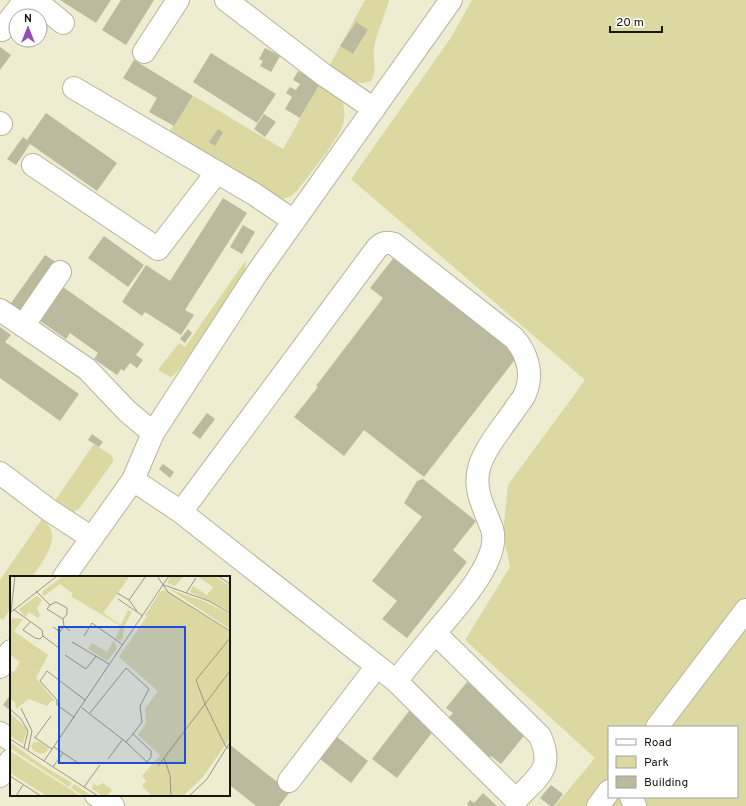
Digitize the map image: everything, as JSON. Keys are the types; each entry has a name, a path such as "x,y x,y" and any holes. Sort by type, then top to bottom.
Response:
{"street":[{"path":"0,29 2,30 25,0"},
{"path":"35,0 63,23"},
{"path":"144,52 178,0"},
{"path":"226,0 324,75 374,109"},
{"path":"65,576 133,480 153,433 257,273 451,0"},
{"path":"74,88 254,194 294,221"},
{"path":"34,165 158,250 216,172"},
{"path":"181,512 377,248 382,244 387,242 394,244 514,338 520,344 528,365 529,377 525,394 483,457 478,470 480,500 493,531 492,545 488,561 478,580 396,681"},
{"path":"23,326 60,272"},
{"path":"0,310 87,369 126,411 153,433"},
{"path":"0,473 49,510 92,538"},
{"path":"133,480 181,512 396,681 519,803 545,769 546,752 540,736 435,633"},
{"path":"658,726 746,610"},
{"path":"0,667 10,652"},
{"path":"289,781 377,666"},
{"path":"0,733 10,739"},
{"path":"0,776 10,761"},
{"path":"598,806 608,792"},
{"path":"98,796 113,806"}],"green space":[{"path":"365,0 389,0 375,42 374,72 371,81 360,83 355,82 327,70 340,46","holes":["355,23 368,31 353,54 340,46"]},
{"path":"472,0 746,0 746,806 555,806 595,758 465,640 510,567 503,534 508,485 585,380 351,179 450,39"},
{"path":"321,82 342,99 344,121 337,137 324,156 297,191 286,198 278,199 169,132 194,96 283,149"},
{"path":"246,260 245,271 241,278 181,367 171,377 158,370 179,343 185,347"},
{"path":"94,444 111,455 113,462 79,509 70,513 52,505"},
{"path":"42,519 49,526 52,533 50,548 33,576 10,576 10,610 3,620 0,618 0,580"}],"building":[{"path":"60,0 111,0 96,23"},
{"path":"121,0 154,0 126,45 102,30"},
{"path":"356,22 368,30 353,54 340,46"},
{"path":"0,47 11,55 0,70"},
{"path":"265,48 280,56 271,72 260,66 263,61 259,59"},
{"path":"211,53 276,94 257,123 193,82"},
{"path":"134,60 193,96 174,126 149,112 157,98 123,78"},
{"path":"298,71 305,75 306,73 321,82 300,118 285,109 292,97 286,93 290,87 296,90 300,84 293,80"},
{"path":"46,113 117,163 97,191 30,144 16,165 7,159 23,137 27,140"},
{"path":"264,114 276,122 265,137 254,129"},
{"path":"218,129 223,132 215,146 209,142"},
{"path":"223,198 247,213 185,310 194,315 181,335 145,312 142,316 122,302 146,265 170,281"},
{"path":"243,225 255,232 242,254 230,247"},
{"path":"104,236 144,265 128,287 88,258"},
{"path":"45,255 59,264 22,315 9,306"},
{"path":"395,256 520,353 424,477 364,430 344,456 294,417 318,387 316,386 383,298 370,288"},
{"path":"60,285 144,344 136,355 143,360 137,368 130,363 124,371 121,369 117,375 94,359 98,353 70,333 66,339 36,318"},
{"path":"0,327 11,335 5,342 79,394 60,421 0,378"},
{"path":"188,329 192,333 185,343 180,339"},
{"path":"207,413 215,419 200,439 192,433"},
{"path":"92,434 103,442 99,447 88,440"},
{"path":"163,464 174,472 170,478 159,469"},
{"path":"423,479 476,521 453,550 467,562 407,638 382,619 397,601 372,581 422,517 404,503 417,481"},
{"path":"467,682 527,732 501,764 491,756 486,761 478,755 483,750 447,720 453,713 446,708"},
{"path":"10,695 10,710 3,705"},
{"path":"409,711 434,730 397,778 372,759"},
{"path":"337,737 368,761 351,783 320,759"},
{"path":"230,745 290,792 279,806 256,806 231,786 230,788"},
{"path":"551,785 563,794 554,806 550,806 540,798"},
{"path":"483,793 497,806 469,806 467,804 470,800 474,803"}]}
